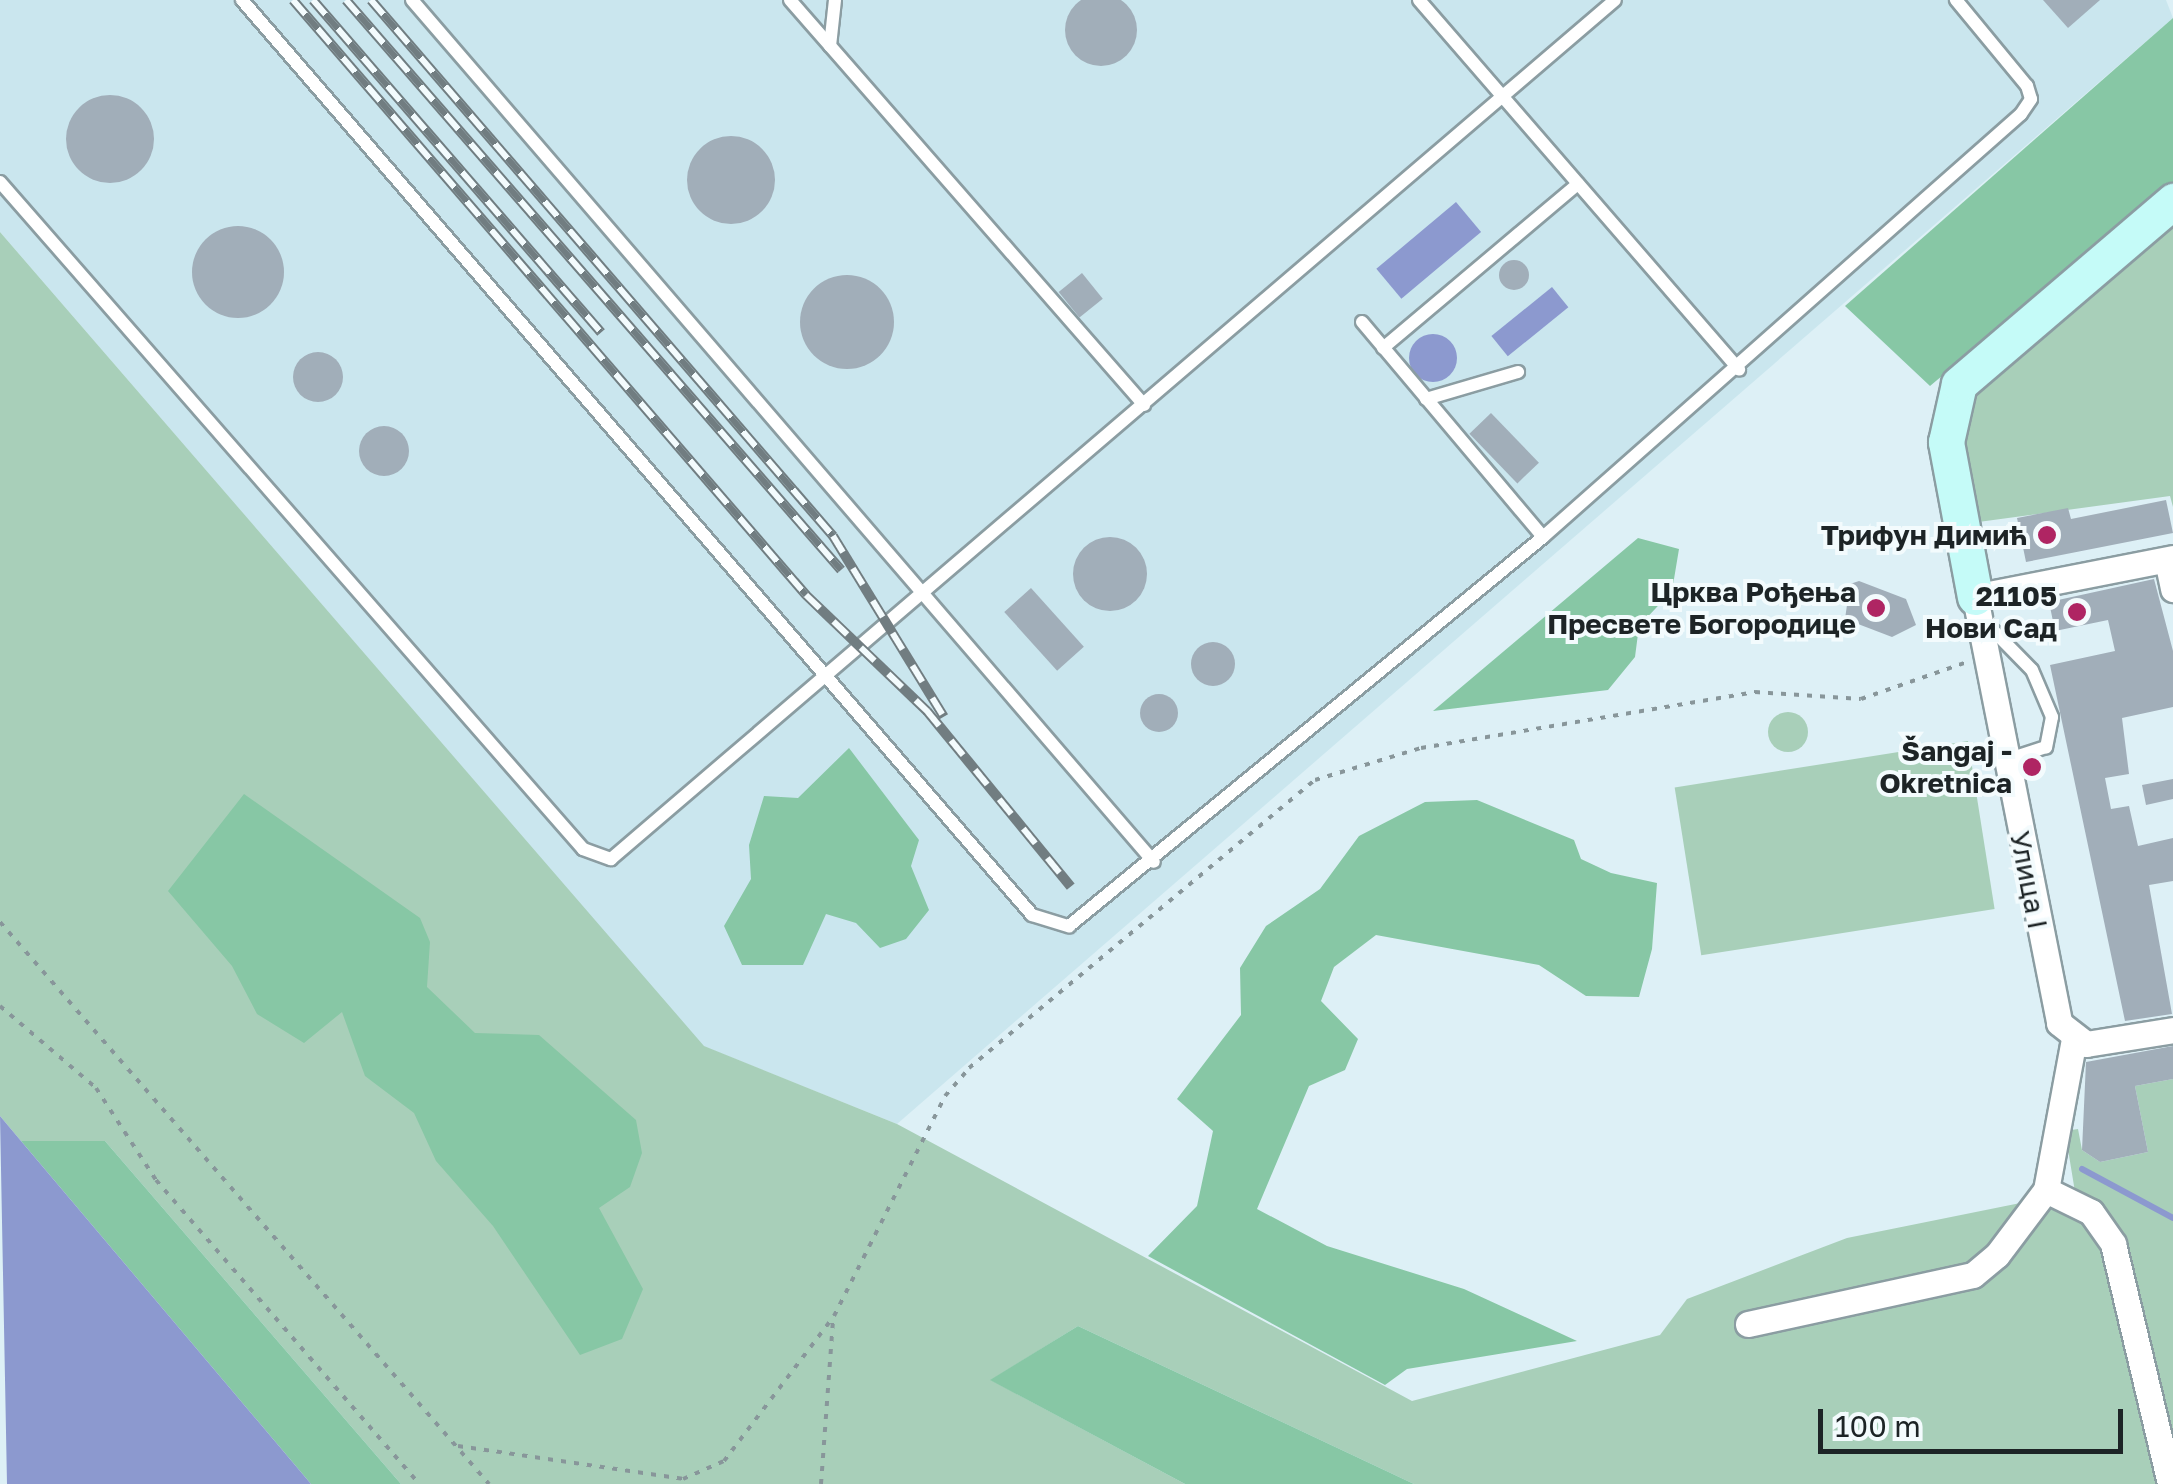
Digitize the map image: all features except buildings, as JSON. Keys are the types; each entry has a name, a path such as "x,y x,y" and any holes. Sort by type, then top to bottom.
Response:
{"street":[{"path":"2173,201 1958,384 1946,442 1977,606 2170,559 2173,589"},
{"name":"Улица I","path":"1977,606 2054,1012 2074,1039"},
{"path":"1748,1324 1973,1274 2046,1190 2074,1039 2104,1044 2173,1030"},
{"path":"2046,1190 2090,1212 2112,1244 2170,1484"}],"lane":[{"path":"242,0 827,677 1049,924 1088,919 1544,537 1738,370 2031,99 1956,0"},
{"path":"412,0 1154,862"},
{"path":"790,0 1144,405"},
{"path":"830,46 835,0"},
{"path":"1419,0 1738,370"},
{"path":"0,182 594,857 622,854 1615,0"},
{"path":"1384,348 1578,184"},
{"path":"1362,322 1544,537"},
{"path":"1426,398 1518,372"},
{"path":"1977,606 2032,670 2052,718 2046,747 2006,760"}],"path":[{"path":"458,1446 682,1479 724,1461 834,1316 945,1096 968,1068 1315,780 1421,748 1755,692 1861,700 1986,656"},
{"path":"0,922 489,1484"},
{"path":"0,1006 96,1088 156,1180 419,1484"},
{"path":"821,1484 834,1316"}],"shaded area":[{"path":"0,0 2166,0 2173,18 897,1124 703,1046 0,232"}],"green space":[{"path":"2173,18 2173,182 1930,386 1845,306"},
{"path":"2173,214 2173,507 2170,496 1971,523 1956,421 1964,402"},
{"path":"0,232 704,1046 897,1124 1412,1401 1660,1335 1687,1299 1847,1238 2075,1192 2065,1131 2078,1129 2082,1150 2100,1162 2148,1152 2135,1086 2173,1079 2173,1484 1414,1484 1078,1326 991,1380 1185,1484 401,1484 105,1141 21,1141 0,1116"},
{"path":"1638,538 1679,549 1672,591 1639,626 1635,657 1608,690 1433,711"},
{"path":"1788,712 1802,718 1808,732 1802,746 1788,752 1774,746 1768,732 1774,718"},
{"path":"1968,741 1995,909 1701,955 1675,787"},
{"path":"849,748 919,840 911,866 929,910 906,939 880,948 856,923 826,914 803,965 742,965 724,926 751,879 749,845 764,796 798,798"},
{"path":"244,794 420,918 430,942 427,987 475,1033 539,1035 636,1120 642,1153 630,1187 599,1208 643,1289 622,1339 580,1355 493,1226 436,1161 414,1113 365,1076 342,1012 304,1043 257,1014 232,966 168,891"},
{"path":"1477,800 1574,840 1581,859 1611,873 1657,883 1652,949 1639,997 1586,996 1539,965 1376,935 1334,967 1321,1001 1358,1039 1345,1070 1309,1086 1257,1209 1327,1246 1464,1289 1577,1341 1407,1369 1385,1385 1148,1256 1197,1206 1213,1131 1177,1099 1241,1015 1240,968 1266,926 1320,889 1359,836 1425,802"},
{"path":"21,1141 105,1141 401,1484 311,1484"},
{"path":"1078,1326 1414,1484 1185,1484 990,1380"}],"water":[{"path":"1456,202 1481,232 1401,299 1376,269"},
{"path":"1552,287 1568,307 1508,356 1491,336"},
{"path":"1433,334 1450,341 1457,358 1450,375 1433,382 1416,375 1409,358 1416,341"},
{"path":"0,1116 21,1141 311,1484 7,1484"}],"waterway":[{"path":"2082,1169 2173,1218"}],"railway":[{"path":"293,0 806,595 927,711 1071,887"},
{"path":"313,0 601,333"},
{"path":"346,0 841,570"},
{"path":"371,0 833,536 944,717"}],"place":[{"name":"Трифун Димић","path":"2047,535"},
{"name":"Црква Рођења Пресвете Богородице","path":"1876,608"},
{"name":"21105 Нови Сад","path":"2077,612"},
{"name":"Šangaj - Okretnica","path":"2032,767"}]}
